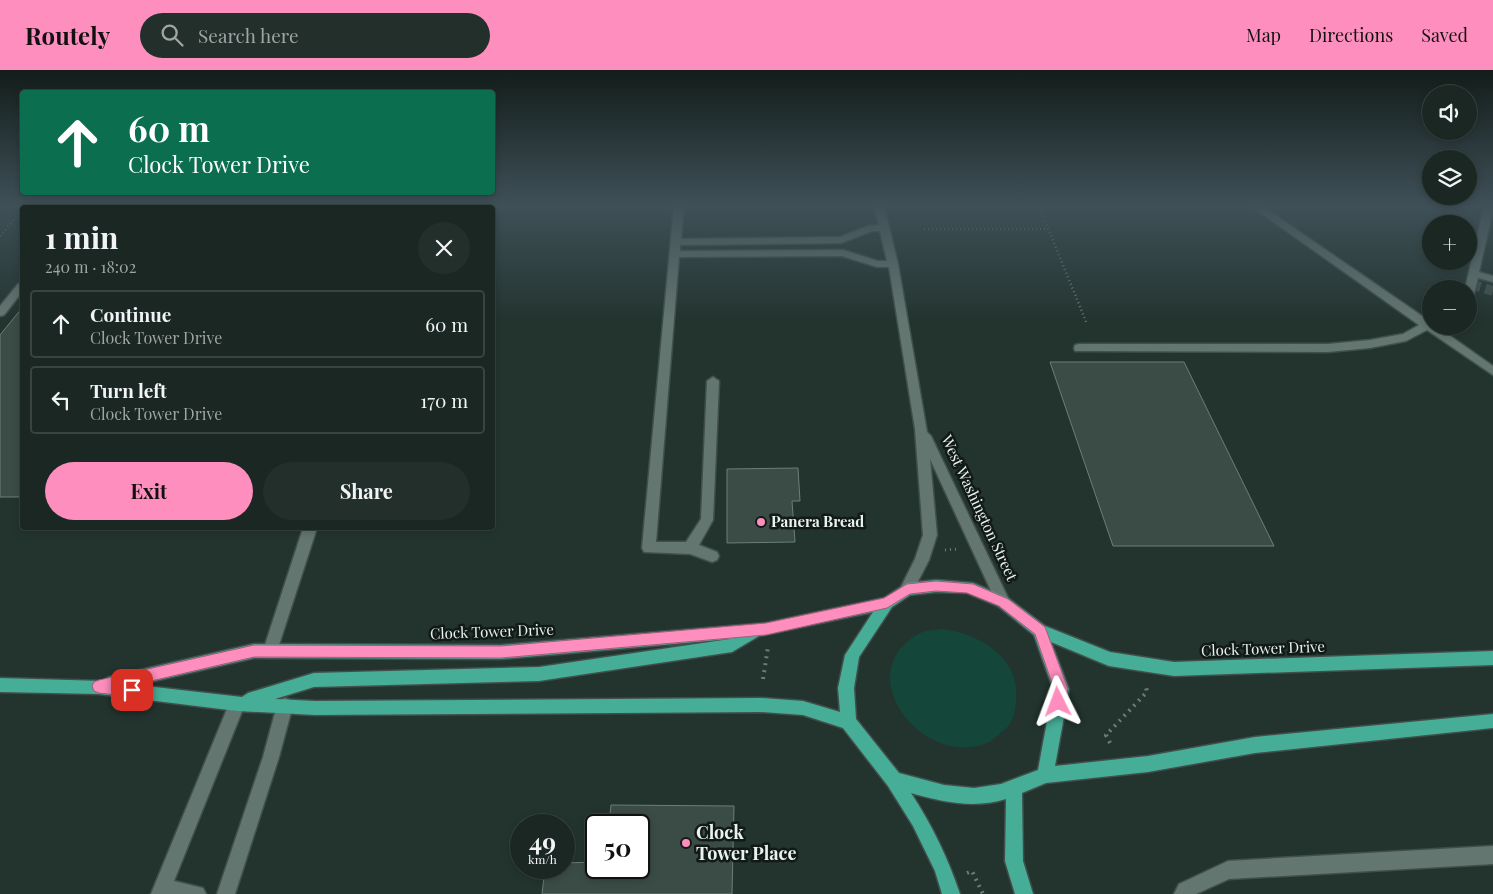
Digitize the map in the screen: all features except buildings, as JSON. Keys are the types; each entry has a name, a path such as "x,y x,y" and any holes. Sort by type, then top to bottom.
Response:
{"main road":[{"name":"Clock Tower Drive","path":"907,589 936,586 968,587 1003,602 1040,631 1108,659 1174,669 1493,658"},
{"path":"907,589 887,603 852,655 846,688 848,722 894,780 920,820 943,868 951,894"},
{"name":"Clock Tower Drive","path":"99,686 254,651 501,652 758,630 887,603"},
{"path":"237,704 314,680 540,674 732,645 758,630"},
{"path":"1040,631 1061,689 1045,775"},
{"name":"Clock Tower Drive","path":"0,685 99,686 237,704 315,708 465,709 761,705 802,708 848,722"},
{"path":"894,780 933,790 975,796 1014,788 1045,775 1148,764 1255,745 1493,721"},
{"path":"1014,788 1014,861 1024,894"}],"street":[{"path":"675,244 650,548 690,548 712,556"},
{"path":"675,248 749,244"},
{"name":"West Washington Street","path":"888,244 921,429 930,535 922,560 907,589"},
{"path":"1312,244 1422,319"},
{"path":"1472,280 1480,244"},
{"path":"675,248 844,253 877,264 892,264"},
{"path":"1473,273 1493,279"},
{"path":"0,313 20,288"},
{"path":"1079,348 1328,348 1370,344 1406,337 1422,328"},
{"path":"1444,335 1493,371"},
{"path":"690,548 707,520 713,381"},
{"name":"West Washington Street","path":"921,429 1003,602"},
{"path":"270,651 309,530"},
{"path":"197,894 161,891 237,704"},
{"path":"226,894 271,757 285,705"},
{"path":"1183,894 1185,890 1228,870 1493,855"}],"path":[{"path":"1054,244 1087,324"},
{"path":"942,549 950,551 964,546"},
{"path":"762,679 769,641"},
{"path":"1110,743 1106,735 1148,692 1146,687"},
{"path":"962,875 972,871 984,894"}],"green space":[{"path":"944,629 972,637 996,651 1012,672 1016,686 1015,709 1009,725 991,741 974,747 957,747 940,743 924,734 910,723 900,709 893,693 890,676 891,669 901,648 922,632"}],"tunnel":[{"path":"1477,286 1493,291"}],"place":[{"name":"Panera Bread","path":"761,522"},
{"name":"Clock Tower Place","path":"686,843"}],"route":[{"path":"132,690 99,686 254,651 501,652 766,629 887,603 907,589 936,586 968,587 1003,602 1040,631 1061,689 1058,702"}]}
